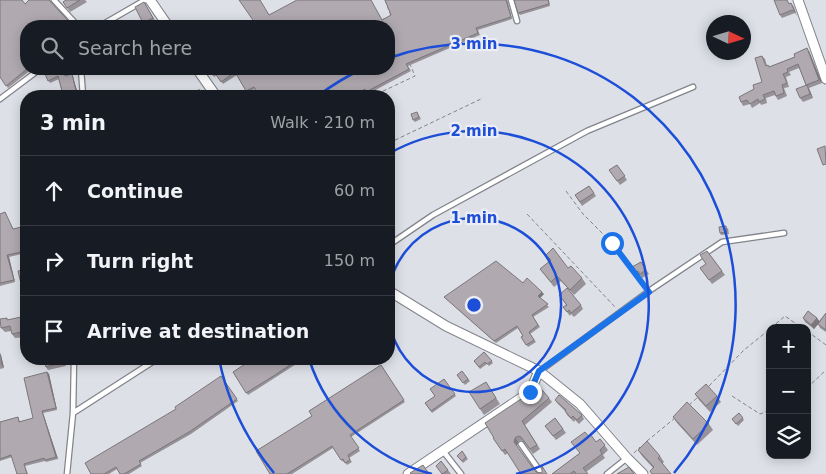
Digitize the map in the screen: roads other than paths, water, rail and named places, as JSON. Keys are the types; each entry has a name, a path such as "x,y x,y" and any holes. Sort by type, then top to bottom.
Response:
{"street":[{"path":"150,0 164,20"},
{"path":"798,0 826,79"},
{"path":"201,75 212,90"},
{"path":"395,295 446,326 539,371 580,404 643,474"},
{"path":"408,474 530,392 539,371"}],"lane":[{"path":"54,0 72,20"},
{"path":"110,20 145,0"},
{"path":"511,0 517,20"},
{"path":"0,99 32,75"},
{"path":"81,75 83,90"},
{"path":"395,241 433,215 587,132 693,87"},
{"path":"539,371 620,312 722,242 784,233"},
{"path":"67,474 73,414 74,365"},
{"path":"73,414 148,365"},
{"path":"521,444 542,474"},
{"path":"443,450 460,474"},
{"path":"608,474 627,458"}]}
